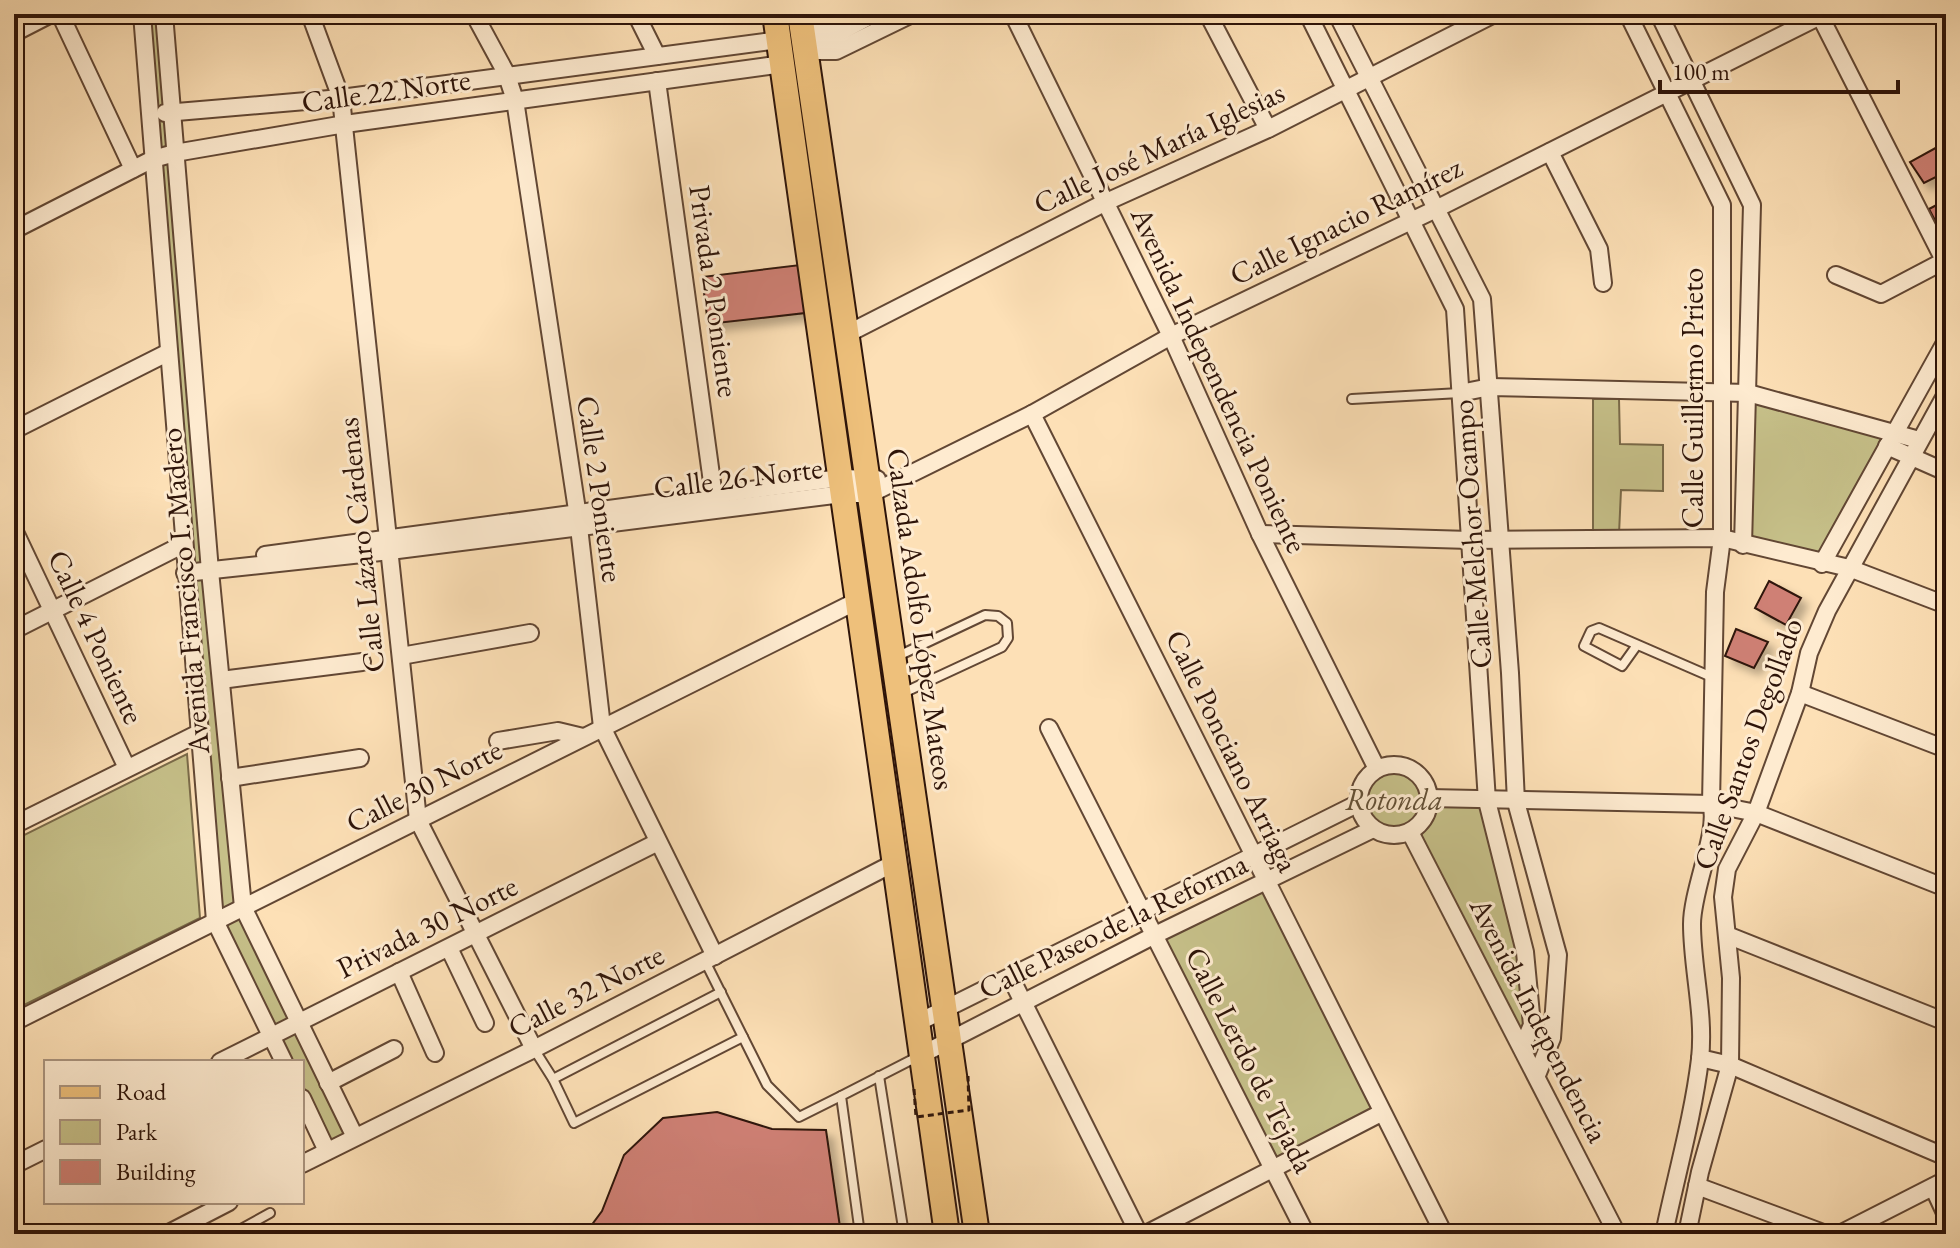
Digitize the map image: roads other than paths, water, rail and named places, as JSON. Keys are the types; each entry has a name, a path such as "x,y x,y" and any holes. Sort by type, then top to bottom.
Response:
{"main road":[{"name":"Calzada Adolfo López Mateos","path":"775,14 801,29"},
{"name":"Calzada Adolfo López Mateos","path":"801,29 783,64 947,1234"},
{"name":"Calzada Adolfo López Mateos","path":"801,29 977,1234"}],"street":[{"path":"14,33 51,14"},
{"path":"60,14 133,169"},
{"name":"Avenida Francisco I. Madero","path":"142,14 215,921 283,1060"},
{"name":"Avenida Francisco I. Madero","path":"164,14 209,566 243,907 355,1137"},
{"name":"Calle Lázaro Cárdenas","path":"310,14 341,98 345,124 418,820 534,1049"},
{"name":"Calle 2 Poniente","path":"474,14 506,73 515,100 577,518 602,727 710,959"},
{"path":"636,14 657,56"},
{"path":"801,29 843,14"},
{"path":"801,29 874,14"},
{"name":"Calle 22 Norte","path":"150,114 341,98 506,73 657,56 801,29 836,51 912,14"},
{"name":"Avenida Independencia Poniente","path":"1013,14 1171,336 1260,534 1377,769"},
{"name":"Calle Melchor Ocampo","path":"1308,14 1455,309 1487,801 1525,952 1532,1025 1522,1048"},
{"name":"Calle Melchor Ocampo","path":"1337,14 1482,299 1501,540 1516,802 1558,955 1552,1038 1537,1075"},
{"name":"Calle José María Iglesias","path":"847,334 1104,203 1268,129 1494,14"},
{"name":"Calle Guillermo Prieto","path":"1628,14 1722,205 1722,538 1715,592 1711,804"},
{"name":"Calle Guillermo Prieto","path":"1659,14 1752,205 1743,545"},
{"path":"1822,15 1945,263 1881,294 1836,275"},
{"name":"Calle Ignacio Ramírez","path":"869,486 894,482 1032,414 1171,336 1413,221 1822,15"},
{"path":"1209,16 1268,129"},
{"name":"Calle 22 Norte","path":"14,230 153,159 175,153 345,124 783,64"},
{"name":"Privada 2 Poniente","path":"657,81 714,501"},
{"path":"1550,152 1599,249 1603,283"},
{"path":"1822,564 1946,341"},
{"path":"14,430 169,352"},
{"path":"1460,393 1490,387 1748,393 1891,440 1919,440"},
{"name":"Calle Santos Degollado","path":"1687,1234 1730,1065 1731,978 1723,897 1727,869 1756,813 1800,693 1812,645 1849,568 1946,394"},
{"name":"Calle Ponciano Arriaga","path":"1032,414 1444,1234"},
{"path":"1891,440 1910,457 1946,472"},
{"name":"Calle 26 Norte","path":"185,568 390,545 714,501 841,486 869,486"},
{"name":"Calle 4 Poniente","path":"14,530 127,768"},
{"path":"1260,534 1470,540 1722,538 1849,568 1946,605"},
{"path":"14,630 184,544"},
{"name":"Calle 30 Norte","path":"14,1022 859,600"},
{"path":"401,656 530,633"},
{"path":"221,680 362,662"},
{"path":"1800,693 1946,749"},
{"name":"Calle Lerdo de Tejada","path":"1049,728 1306,1234"},
{"path":"498,741 558,731 583,737"},
{"path":"14,825 199,733"},
{"path":"230,778 360,758"},
{"path":"1394,764 1411,769 1424,781 1429,798 1424,818 1410,832 1391,835 1373,829 1363,817 1359,803 1363,783 1377,769 1394,764"},
{"path":"1429,798 1711,804 1756,813 1946,888"},
{"name":"Calle Paseo de la Reforma","path":"917,1023 945,1012 1359,803"},
{"name":"Calle Santos Degollado","path":"1664,1234 1700,1058 1692,924 1696,882 1715,820 1711,804"},
{"name":"Calle Paseo de la Reforma","path":"921,1055 1022,1001 1373,829"},
{"name":"Avenida Independencia","path":"1410,832 1617,1234"},
{"name":"Privada 30 Norte","path":"224,1060 658,842"},
{"name":"Calle 32 Norte","path":"304,1163 534,1049 894,863"},
{"path":"1727,935 1946,1022"},
{"path":"449,948 485,1023"},
{"path":"399,972 435,1053"},
{"path":"1011,978 1139,1234"},
{"path":"328,1083 394,1049"},
{"path":"1700,1058 1730,1065 1946,1157"},
{"path":"304,1102 327,1151"},
{"path":"1146,1234 1381,1113"},
{"path":"14,1165 44,1150"},
{"path":"1840,1234 1940,1184 1946,1215"},
{"path":"1697,1186 1826,1234"},
{"path":"167,1234 225,1204"}],"lane":[{"path":"1352,399 1460,393"},
{"path":"894,658 985,615 998,616 1007,623 1008,638 1002,647 899,695"},
{"path":"1637,645 1622,666 1584,646 1591,631 1599,628 1715,679"},
{"path":"710,959 721,992 767,1085 799,1117 921,1055"},
{"path":"553,1079 721,992"},
{"path":"534,1049 553,1079 574,1123 743,1037"},
{"path":"879,1076 904,1234"},
{"path":"841,1096 860,1234"},
{"path":"232,1234 270,1213"}],"park label":[{"name":"Rotonda","path":"1394,800"}]}
